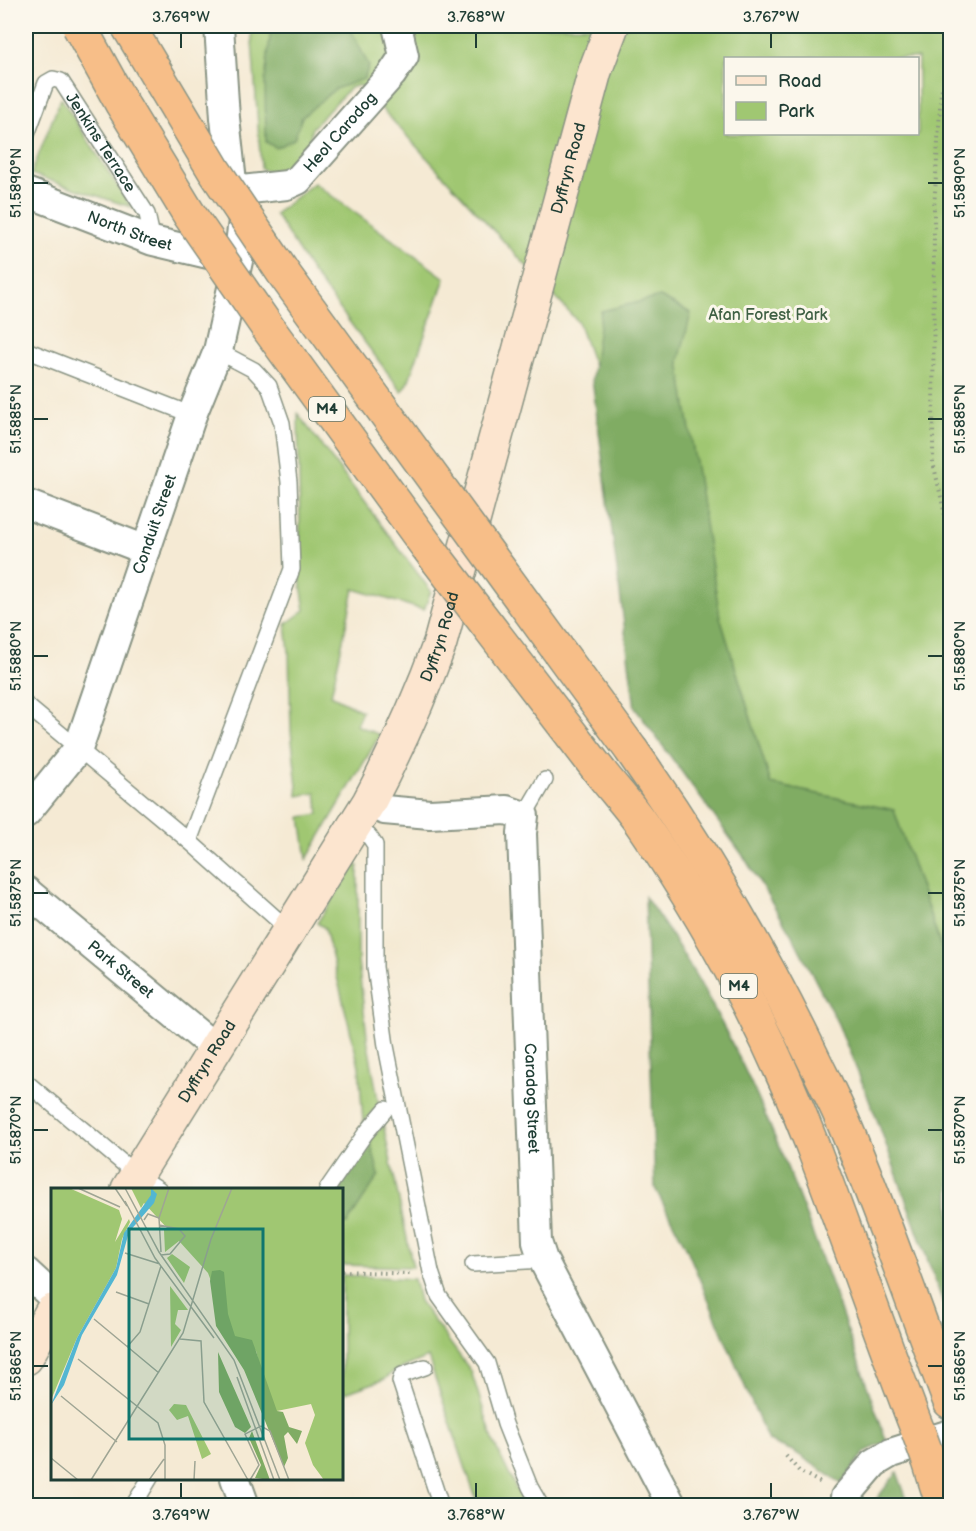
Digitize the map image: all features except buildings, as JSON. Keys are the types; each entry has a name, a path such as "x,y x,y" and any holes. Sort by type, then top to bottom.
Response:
{"highway":[{"name":"M4","path":"80,26 122,104 189,214 261,319 426,545 642,825 688,896 733,974 810,1141 943,1506"},
{"name":"M4","path":"128,26 214,170 284,274 632,751 677,814 716,877 763,957 844,1124 877,1203 951,1402"}],"street":[{"path":"219,26 232,191"},
{"name":"Heol Carodog","path":"232,191 287,185 298,180 392,74 404,56 397,26"},
{"name":"Dyffryn Road","path":"141,1184 216,1046 360,815 393,756 427,679 440,643 595,71 612,26"},
{"name":"Conduit Street","path":"26,813 78,748 192,415 218,351 243,220 232,191"},
{"name":"North Street","path":"26,192 153,242 237,261"},
{"path":"26,504 146,550"},
{"path":"360,815 384,810 429,814 507,810 524,816"},
{"name":"Caradog Street","path":"524,816 523,856 537,1242 543,1260 672,1506"},
{"name":"Park Street","path":"26,891 203,1038 216,1046"},
{"path":"26,1272 51,1295"},
{"path":"26,1358 51,1313"},
{"path":"844,1501 874,1463 891,1454 951,1434"},
{"path":"235,1480 245,1506"}],"lane":[{"name":"Jenkins Terrace","path":"26,137 46,83 53,79 62,81 147,214 153,242"},
{"path":"26,350 192,415"},
{"path":"189,841 292,569 289,482 282,423 269,386 254,370 218,351"},
{"path":"26,705 189,841 289,930"},
{"path":"524,816 545,780"},
{"path":"360,815 375,845 376,978 386,1046 431,1272 439,1296 487,1363 505,1424 530,1487 541,1506"},
{"path":"26,1082 141,1184"},
{"path":"328,1188 365,1134 386,1109"},
{"path":"473,1264 543,1260"},
{"path":"424,1367 402,1375 400,1381 441,1506"},
{"path":"133,1506 149,1480"}],"path":[{"path":"951,73 942,91 934,209 933,462 951,537"},
{"path":"344,1271 405,1274 431,1272"},
{"path":"786,1456 799,1471 844,1501"}],"green space":[{"name":"Afan Forest Park","path":"251,26 950,26 950,976 922,891 754,812 578,322 360,85 350,88 312,128 307,153 280,173 268,172 261,168"},
{"path":"274,26 350,28 369,66 364,79 335,89 302,117 294,139 276,148 266,142 265,81 271,28"},
{"path":"61,98 131,207 31,174"},
{"path":"314,183 445,278 409,380 402,392 312,272 275,214"},
{"path":"660,297 691,313 679,361 720,617 771,784 894,810 948,967 950,976 950,1322 875,1114 838,1024 793,937 744,857 635,708 592,379 601,311"},
{"path":"298,414 431,591 424,610 354,589 331,695 362,711 356,725 380,735 307,859 301,817 319,814 316,793 298,796 291,731 286,624 305,610 299,572"},
{"path":"355,864 358,866 358,961 368,1044 379,1105 363,1123 359,1066 325,928 317,923"},
{"path":"645,897 686,959 755,1091 812,1231 887,1442 866,1451 841,1483 793,1451 768,1441 686,1247 655,1188"},
{"path":"383,1124 413,1267 344,1265 344,1223 347,1224 370,1140"},
{"path":"370,1140 379,1175 347,1224 344,1223 344,1188 339,1188"},
{"path":"344,1275 414,1279 419,1301 471,1371 494,1443 524,1505 478,1505 428,1357 393,1372 385,1379 345,1393"},
{"path":"897,1472 909,1505 875,1505 875,1501"}]}
